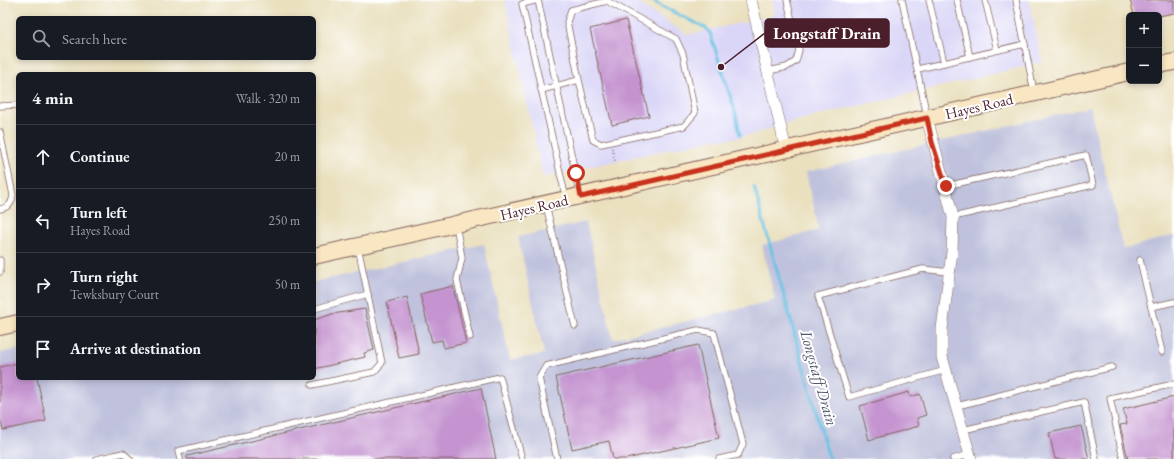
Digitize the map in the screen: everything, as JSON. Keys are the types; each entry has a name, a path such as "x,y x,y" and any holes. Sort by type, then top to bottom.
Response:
{"main road":[{"path":"1162,64 1174,62"},
{"name":"Hayes Road","path":"316,256 1126,73"},
{"path":"0,327 16,323"}],"street":[{"path":"751,0 786,150"},
{"path":"927,118 932,142 946,186 953,217 952,252 942,329 942,357 964,430 970,456"}],"lane":[{"path":"538,0 557,86 573,198 541,90 522,4 528,1 538,0"},
{"path":"768,72 787,67 796,61 799,50 787,0"},
{"path":"902,0 918,69 927,118"},
{"path":"929,0 944,63"},
{"path":"957,0 970,56"},
{"path":"985,0 997,50"},
{"path":"1016,0 1035,94"},
{"path":"607,1 676,39 683,54 695,113 684,126 601,144 593,140 579,80 567,22 571,10 607,1"},
{"path":"918,69 1025,44"},
{"path":"541,90 579,80"},
{"path":"0,106 16,105"},
{"path":"0,132 13,195 12,202 8,206 0,209"},
{"path":"946,186 1086,155 1093,185 953,217"},
{"path":"546,204 574,326"},
{"path":"456,225 462,258 457,280 470,337"},
{"path":"312,385 374,372 382,363 358,246"},
{"path":"0,260 0,272"},
{"path":"1140,260 1162,352"},
{"path":"947,373 849,398 818,296 923,269 949,272"},
{"path":"316,308 368,294"},
{"path":"1151,307 1174,302"},
{"path":"557,459 539,378 546,366 698,330 714,333 743,444 738,455 719,459"},
{"path":"957,406 1112,367"},
{"path":"180,459 178,451 500,377 522,459"},
{"path":"1123,459 1110,398 1174,384"},
{"path":"964,430 1084,402 1096,459"},
{"path":"97,459 123,453 130,459"},
{"path":"953,459 970,456"}],"path":[{"path":"611,142 616,164"}],"shaded area":[{"path":"505,0 634,0 688,35 775,15 772,0 1029,0 1043,62 795,121 746,136 730,139 715,139 543,177"},
{"path":"1090,107 1123,249 1174,235 1174,459 0,459 0,353 16,349 16,380 316,380 316,282 484,244 510,360 544,354 518,237 586,222 613,339 775,300 762,245 819,230 806,172"}],"building":[{"path":"1130,0 1174,0 1174,13 1162,15 1162,12 1133,12"},
{"path":"626,20 649,116 612,125 590,29"},
{"path":"453,286 466,343 444,348 442,340 432,342 420,294"},
{"path":"407,297 419,354 399,358 387,302"},
{"path":"365,309 374,350 364,353 365,357 316,369 316,319 332,314"},
{"path":"698,345 719,438 626,459 613,459 609,441 572,449 556,377"},
{"path":"16,363 16,380 37,380 46,421 3,430 0,418 0,367"},
{"path":"481,388 496,459 187,459 187,456"},
{"path":"909,392 910,397 920,394 926,415 917,418 919,426 869,440 860,406"},
{"path":"1174,397 1174,459 1128,459 1120,425 1127,424 1123,409"},
{"path":"1081,426 1089,459 1055,459 1049,433"}],"waterway":[{"name":"Longstaff Drain","path":"652,0 706,28 710,33 736,114 740,135"},
{"name":"Longstaff Drain","path":"754,187 829,459"}],"place":[{"name":"Longstaff Drain","path":"721,67"}],"route":[{"path":"576,173 581,197 927,118 932,142 946,186"}]}
